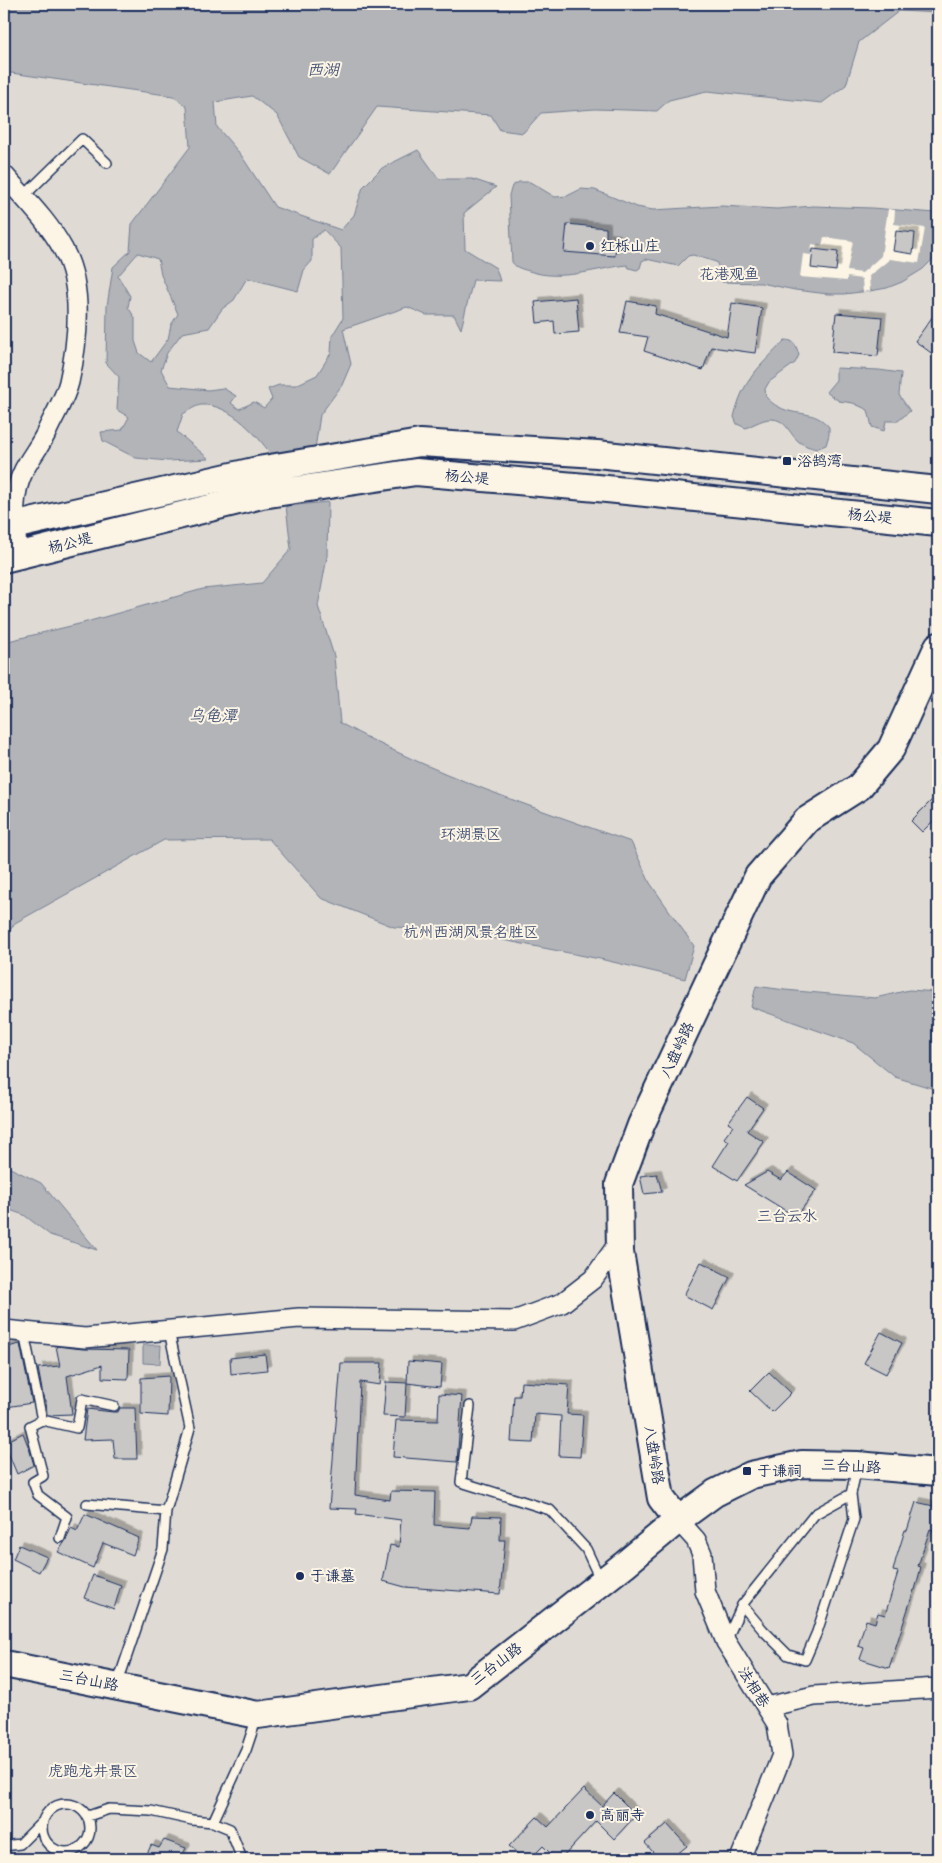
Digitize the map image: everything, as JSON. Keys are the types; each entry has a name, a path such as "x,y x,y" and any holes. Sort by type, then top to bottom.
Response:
{"street":[{"path":"4,175 50,228 64,249 75,280 77,320 68,384 43,440 24,470 15,495 9,527 11,557"},
{"name":"杨公堤","path":"9,527 258,470 420,443 597,454 938,490"},
{"name":"杨公堤","path":"11,557 262,496 416,472 938,522"},
{"name":"八盘岭路","path":"678,1520 661,1498 620,1252 619,1184 642,1125 758,876 807,820 859,787 891,749 938,646"},
{"path":"4,1330 85,1338 299,1318 514,1321 562,1303 593,1279 620,1241"},
{"name":"三台山路","path":"4,1664 258,1715 469,1686 678,1520 715,1494 751,1475 802,1464 857,1465 938,1472"},
{"name":"法相巷","path":"678,1520 696,1540 702,1554 705,1591 726,1642 777,1724 782,1755 740,1859"},
{"path":"767,1707 814,1696 938,1688"}],"lane":[{"path":"23,197 82,140 107,163"},
{"path":"117,1686 163,1550 166,1511 190,1428 169,1331"},
{"path":"24,1333 42,1420"},
{"path":"60,1538 67,1517 38,1495 33,1482 43,1476 30,1426 42,1420 77,1428 82,1399 114,1406"},
{"path":"470,1406 461,1482 550,1510 586,1549 602,1582"},
{"path":"742,1604 788,1655 804,1660 817,1632 854,1519 851,1494 857,1465"},
{"path":"726,1642 742,1604 815,1514 851,1494"},
{"path":"87,1504 166,1511"},
{"path":"213,1822 246,1750 258,1715"},
{"path":"4,1846 20,1844 42,1822 52,1808 67,1804 75,1805 88,1816 90,1824 88,1840 83,1846 69,1853 61,1852 47,1844 41,1830 42,1822"},
{"path":"88,1816 109,1809 118,1809 152,1811 192,1820 213,1822 230,1829 240,1854 240,1859"}],"green space":[{"name":"环湖景区","path":"4,4 938,4 938,1859 4,1859"}],"water":[{"name":"西湖","path":"4,4 938,4 938,13 899,11 859,42 846,85 822,103 707,91 669,100 657,111 595,109 541,113 523,133 500,130 491,115 377,107 330,174 299,157 277,115 252,96 215,102 217,127 241,155 275,207 341,230 354,215 363,187 382,168 418,150 439,179 472,179 496,187 464,213 465,249 496,268 500,281 473,280 461,329 454,315 426,315 407,307 343,329 351,364 342,385 320,415 314,456 275,460 244,423 223,410 212,406 201,405 183,414 177,432 209,459 168,461 136,458 103,441 101,432 122,430 129,417 117,410 119,377 106,363 107,306 113,267 130,251 132,224 190,147 187,107 173,96 4,72","holes":["324,230 341,248 343,318 332,336 331,353 317,375 296,385 279,385 268,389 272,399 264,408 254,402 239,409 231,403 236,396 223,388 208,390 170,386 161,370 167,353 182,333 209,328 222,309 234,300 247,278 298,291 304,270 312,261 312,239","138,253 158,259 161,275 178,314 171,325 168,339 151,362 139,353 135,341 135,318 128,307 130,296 118,276"]},
{"path":"519,182 530,182 555,197 567,196 581,189 595,190 637,207 653,210 721,206 777,209 813,206 936,213 938,214 938,254 923,269 902,282 887,288 844,294 795,290 761,283 722,282 718,277 719,268 716,262 693,255 688,256 678,266 646,259 642,261 640,268 637,270 629,268 627,265 578,274 541,274 519,268 512,262 509,195 512,186"},
{"path":"785,340 793,342 799,355 795,363 769,382 765,389 766,397 777,406 792,412 811,415 823,421 829,427 826,445 816,449 800,443 785,425 777,420 764,420 746,428 737,424 734,417 742,392 760,366"},
{"path":"836,368 901,373 899,395 910,411 898,421 886,421 884,431 872,427 868,410 853,403 839,401 826,392 836,380"},
{"name":"乌龟潭","path":"328,502 327,557 318,606 334,656 340,723 446,774 631,842 650,883 694,946 685,979 600,959 451,930 394,927 321,898 269,839 164,840 15,923 4,939 4,642 83,623 203,589 262,583 291,549 286,506"},
{"path":"756,986 875,998 909,990 938,992 938,1090 895,1077 853,1043 751,1007"},
{"path":"4,1165 41,1183 97,1250 50,1235 24,1215 4,1208"},
{"path":"143,1345 161,1345 160,1364 143,1363"}],"pier":[{"path":"888,209 895,210 894,224 925,228 919,263 890,259 869,276 870,291 863,292 862,279 847,277 847,281 800,277 803,254 811,255 812,244 822,246 824,237 853,241 847,271 862,273 881,256"}],"building":[{"name":"红栎山庄","path":"567,224 606,228 606,238 616,239 615,256 564,252"},
{"path":"896,231 915,233 913,254 893,251"},
{"path":"813,249 838,252 836,271 811,268"},
{"path":"576,298 579,332 555,334 554,321 537,323 535,302"},
{"path":"627,301 656,306 655,314 727,337 732,303 762,308 755,353 711,347 703,370 644,351 648,337 620,333"},
{"path":"938,309 938,358 915,341"},
{"path":"836,313 882,317 878,356 832,352"},
{"path":"938,794 938,816 922,832 911,821"},
{"path":"747,1097 763,1108 747,1131 764,1142 737,1181 713,1166 729,1141 724,1138 733,1126 728,1123"},
{"path":"767,1172 781,1180 788,1172 816,1190 796,1217 744,1185"},
{"path":"657,1174 662,1192 644,1194 640,1176"},
{"path":"701,1262 730,1277 713,1310 684,1295"},
{"path":"881,1332 902,1343 886,1374 864,1363"},
{"path":"20,1344 32,1403 6,1407 4,1348"},
{"path":"56,1346 83,1349 129,1350 128,1379 102,1378 102,1365 67,1376 72,1414 47,1415 46,1401 44,1401 38,1368 60,1366"},
{"path":"265,1354 267,1370 231,1374 230,1358"},
{"path":"408,1361 442,1364 440,1387 407,1383"},
{"path":"341,1363 382,1363 380,1385 360,1382 355,1495 390,1500 391,1491 435,1492 434,1525 470,1528 472,1516 501,1517 500,1540 505,1540 500,1594 405,1587 383,1581 390,1545 399,1547 401,1520 356,1514 357,1509 329,1508"},
{"path":"769,1372 791,1393 772,1412 750,1391"},
{"path":"169,1376 168,1416 141,1414 141,1378"},
{"path":"386,1382 407,1383 405,1417 383,1416"},
{"path":"521,1382 569,1385 567,1414 583,1415 580,1457 559,1456 561,1416 535,1414 533,1443 511,1442 514,1396 520,1396"},
{"path":"439,1394 462,1396 457,1462 393,1457 396,1420 438,1421"},
{"path":"120,1408 135,1408 137,1459 115,1459 113,1439 83,1440 87,1409 118,1412"},
{"path":"23,1433 34,1465 17,1474 4,1443"},
{"path":"916,1502 938,1507 938,1532 930,1529 918,1566 921,1567 915,1590 889,1668 860,1659 864,1648 858,1646 866,1620 875,1623 878,1613 885,1615 898,1572 893,1571 896,1559"},
{"path":"85,1514 139,1538 133,1555 103,1543 93,1568 58,1552 71,1528 77,1531"},
{"path":"19,1545 47,1557 39,1572 13,1559"},
{"path":"93,1575 121,1585 114,1609 84,1598"},
{"path":"584,1789 602,1806 614,1793 636,1815 614,1839 596,1821 561,1859 556,1859 543,1846 530,1859 524,1859 509,1846 537,1817 548,1827"},
{"path":"667,1824 687,1846 671,1859 659,1859 645,1843"},
{"path":"164,1840 186,1848 181,1858 185,1859 145,1859 151,1845 159,1848"}],"place":[{"name":"红栎山庄","path":"590,246"},
{"name":"浴鹄湾","path":"787,461"},
{"name":"于谦祠","path":"747,1471"},
{"name":"于谦墓","path":"300,1576"},
{"name":"高丽寺","path":"590,1815"}],"park label":[{"name":"花港观鱼","path":"729,274"},
{"name":"杭州西湖风景名胜区","path":"471,932"},
{"name":"三台云水","path":"787,1216"},
{"name":"虎跑龙井景区","path":"93,1771"}]}
